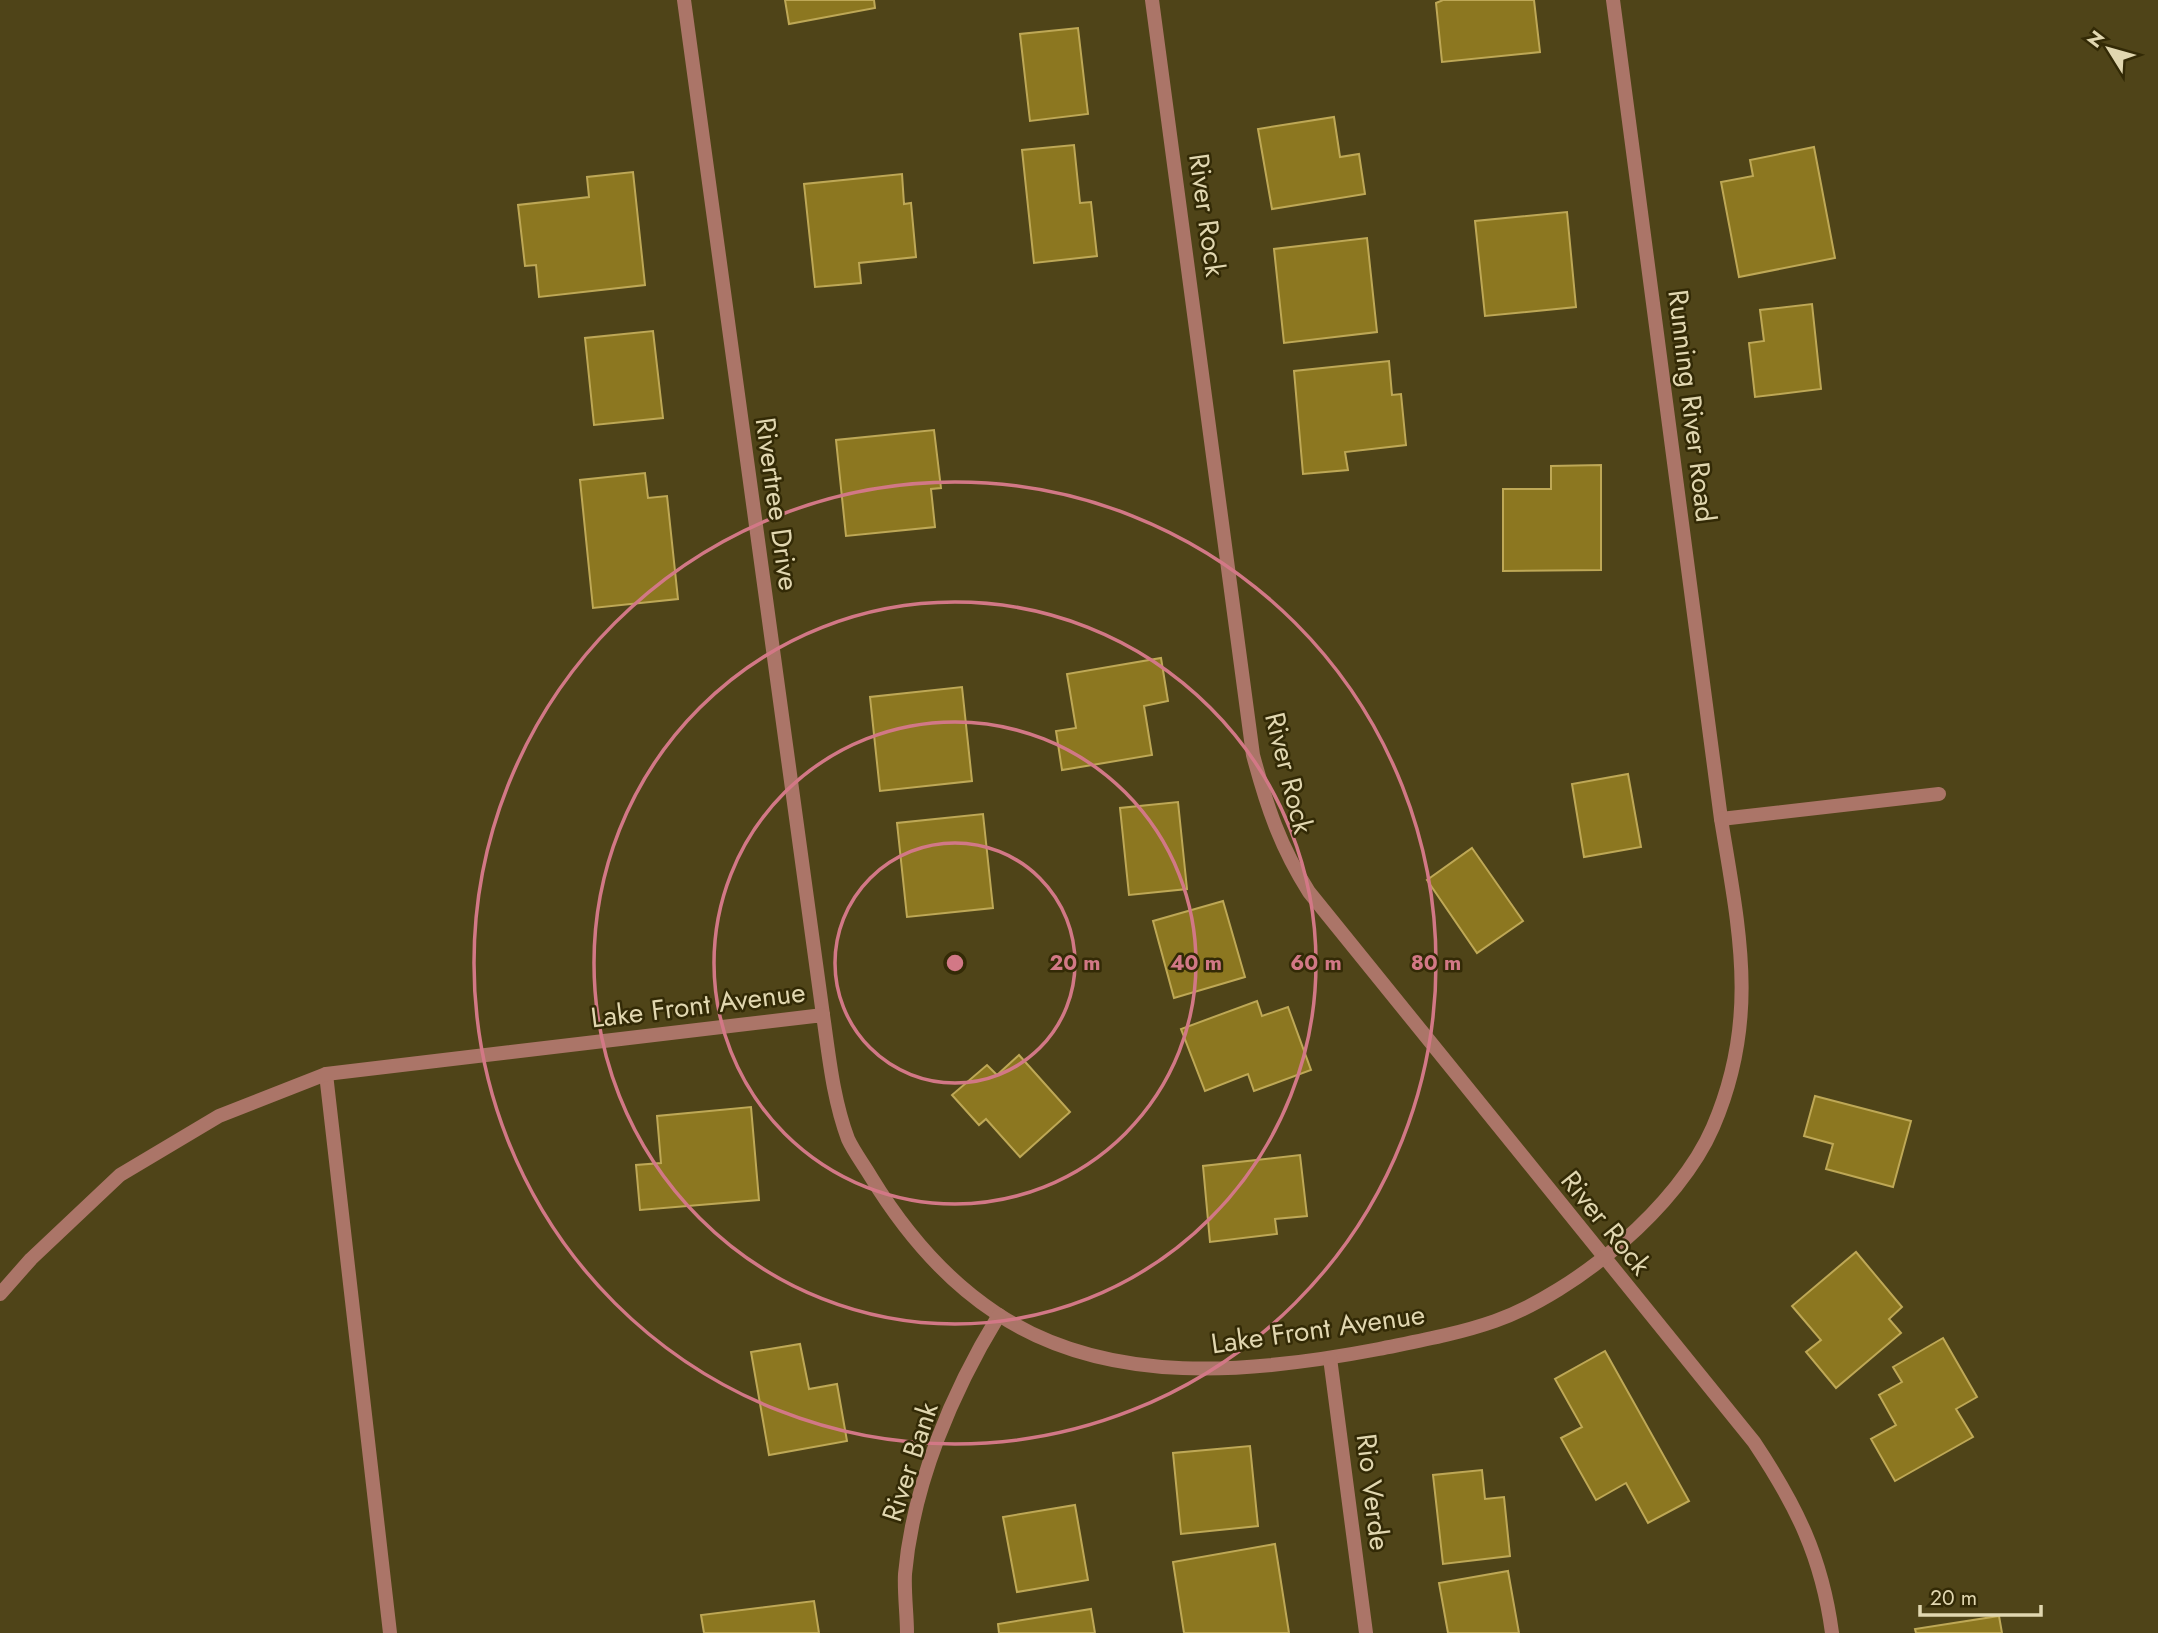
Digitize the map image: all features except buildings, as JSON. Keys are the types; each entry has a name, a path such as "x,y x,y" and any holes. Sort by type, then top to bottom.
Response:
{"street":[{"name":"Rivertree Drive","path":"684,0 824,1015"},
{"name":"River Rock","path":"1152,0 1253,755 1267,809 1284,853 1309,892 1603,1259 1754,1442 1787,1492 1812,1543 1828,1600 1832,1633"},
{"name":"Running River Road","path":"1614,0 1721,819"},
{"path":"1721,819 1939,794"},
{"name":"Lake Front Avenue","path":"0,1294 31,1259 120,1175 219,1116 326,1074 824,1015 834,1090 849,1141 883,1198 916,1243 959,1286 999,1315 1040,1337 1089,1354 1141,1365 1200,1371 1330,1358 1437,1338 1498,1320 1543,1297 1603,1259 1644,1223 1684,1177 1713,1129 1730,1078 1743,1016 1743,959 1721,819"},
{"path":"326,1074 390,1633"},
{"name":"River Bank","path":"907,1633 905,1576 916,1511 934,1450 973,1357 999,1315"},
{"name":"Rio Verde","path":"1330,1358 1366,1633"}]}
